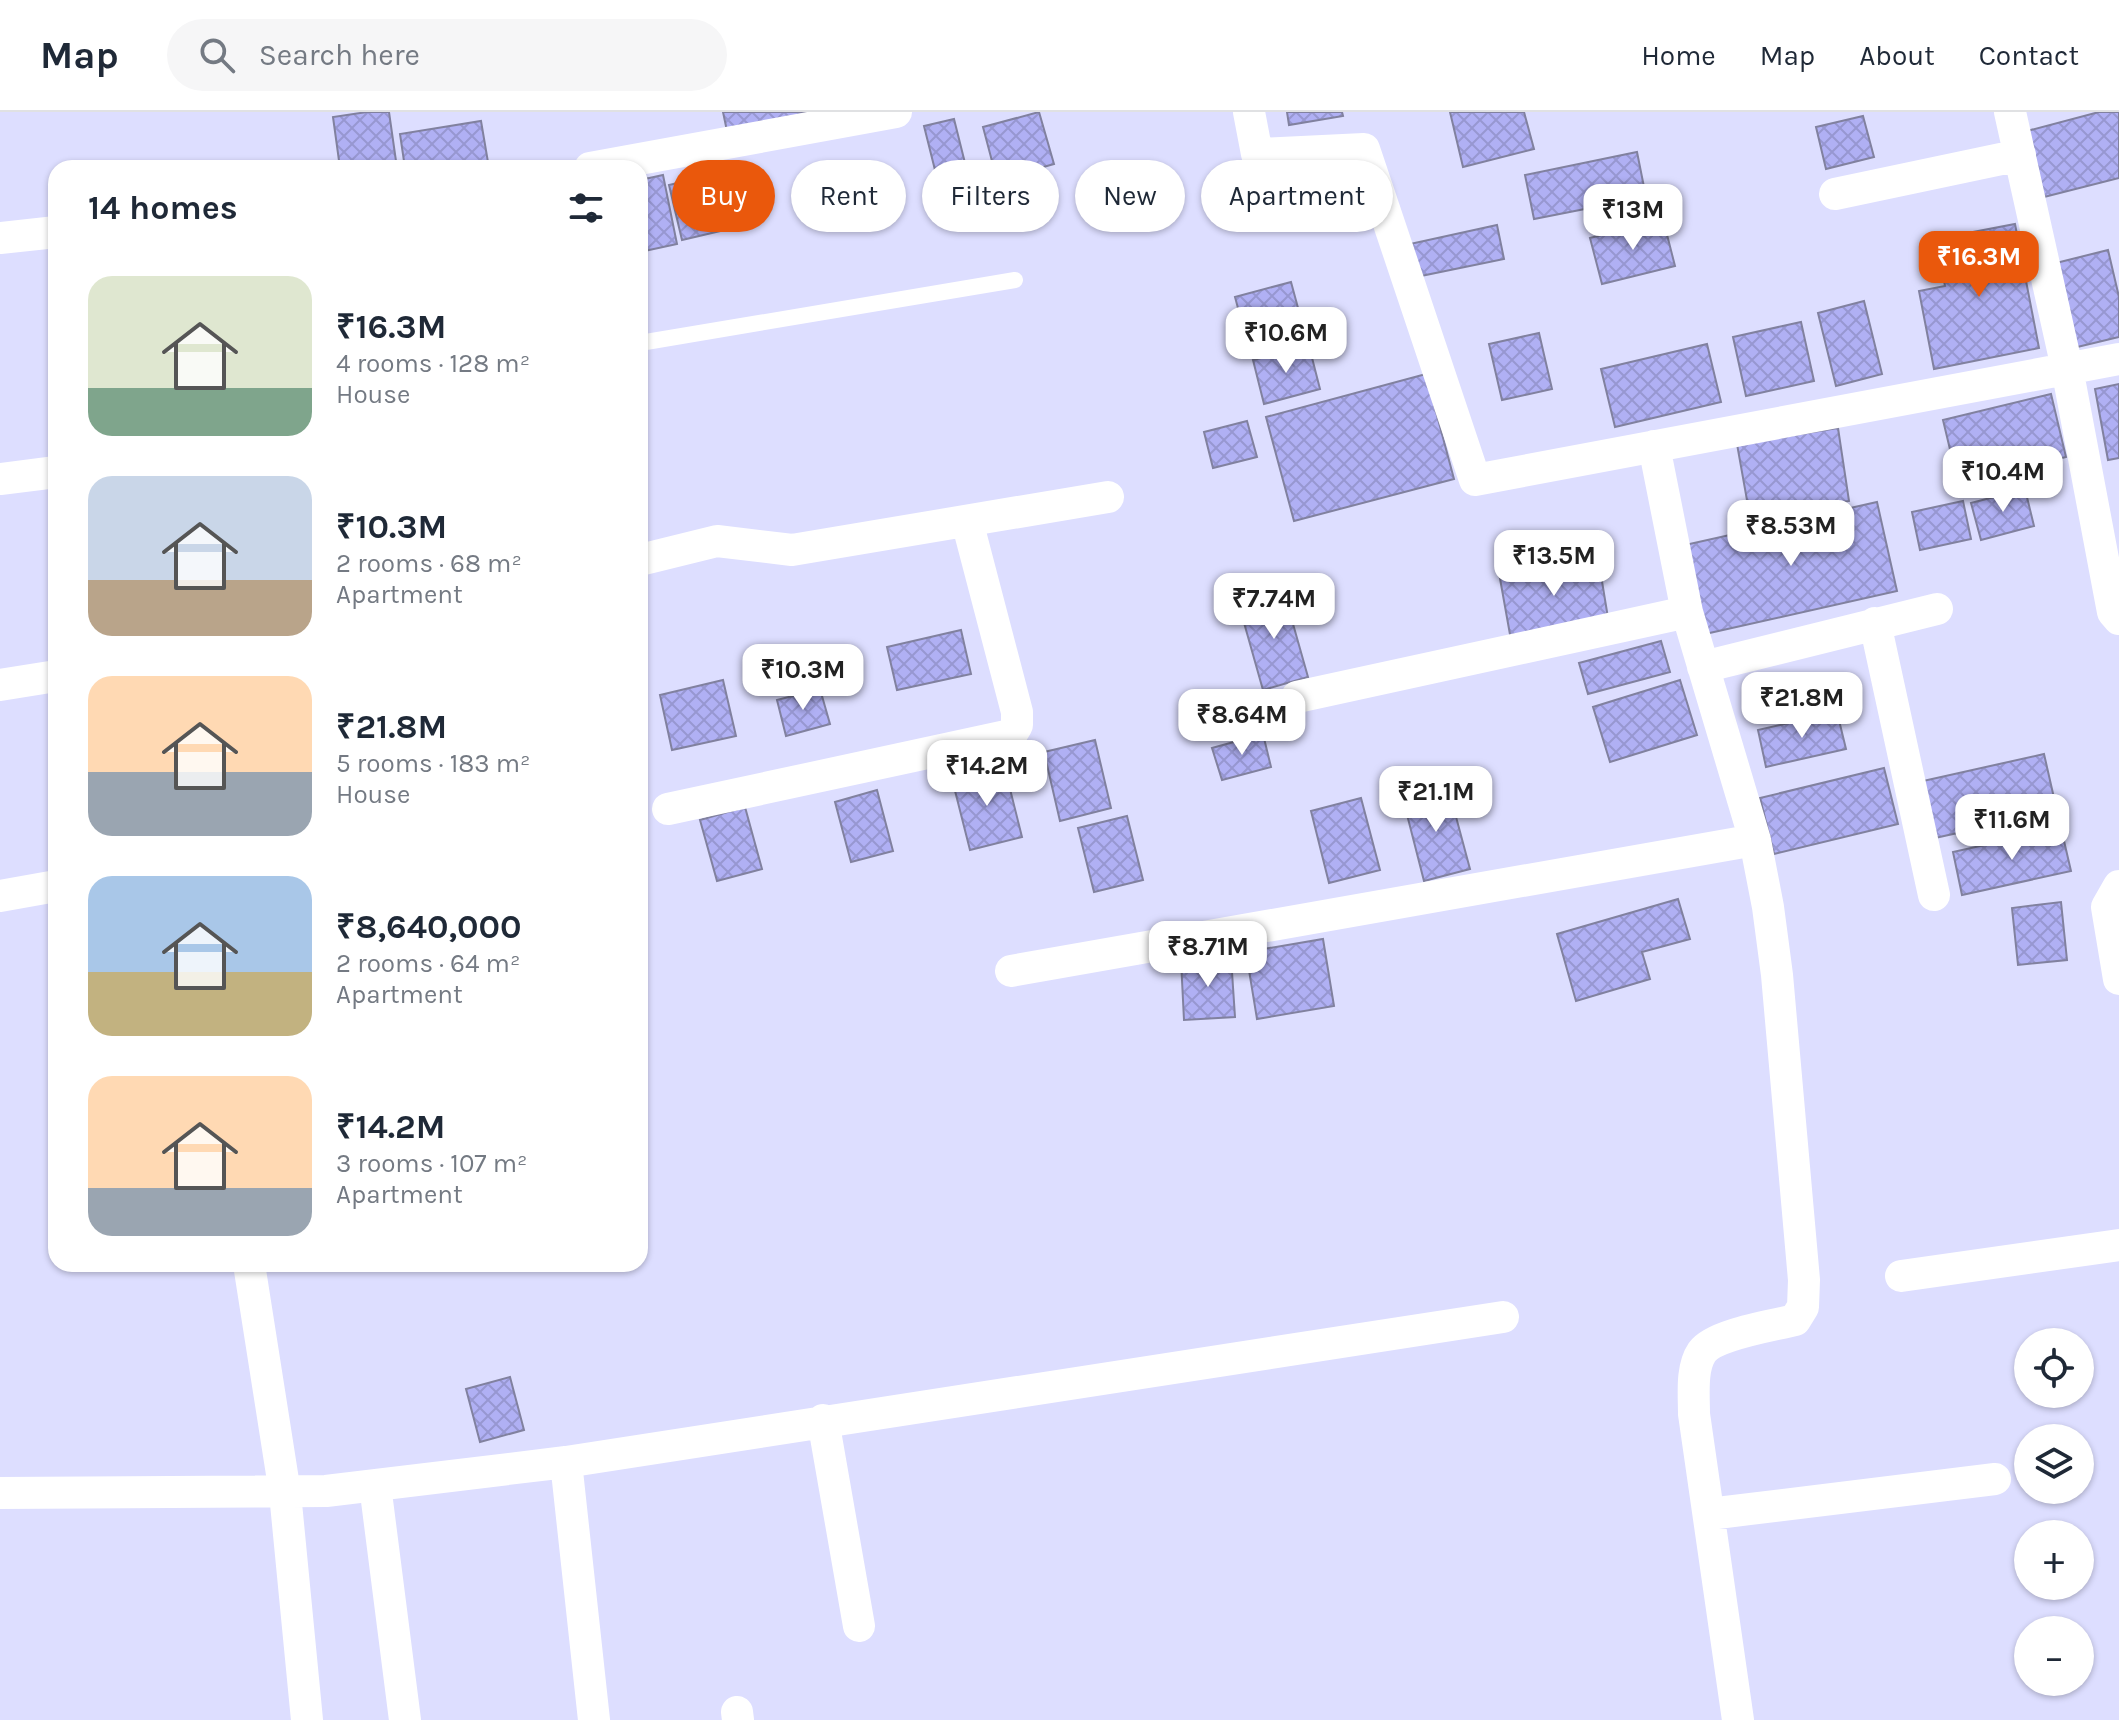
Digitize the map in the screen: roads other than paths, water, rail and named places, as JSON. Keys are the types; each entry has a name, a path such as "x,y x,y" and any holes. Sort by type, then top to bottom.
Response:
{"street":[{"path":"634,160 896,112"},
{"path":"1249,112 1257,154 1364,149 1475,480 2119,359"},
{"path":"2010,112 2067,368 2113,612 2119,619"},
{"path":"1835,194 2020,155"},
{"path":"0,238 48,233"},
{"path":"1654,446 1687,612 1755,840 1777,975 1797,1193 1803,1307 1795,1320 1712,1342 1700,1354 1696,1369 1694,1414 1738,1720"},
{"path":"0,479 48,473"},
{"path":"648,558 717,541 792,550 1108,497"},
{"path":"668,809 1011,735 1018,720 1015,703 967,521"},
{"path":"1703,667 1937,609"},
{"path":"1297,697 1687,612"},
{"path":"1875,623 1934,895"},
{"path":"0,685 48,677"},
{"path":"1011,971 1755,840"},
{"path":"2119,886 2107,907 2119,979"},
{"path":"0,896 48,887"},
{"path":"1901,1276 2119,1245"},
{"path":"250,1272 285,1493 307,1720"},
{"path":"0,1493 285,1493 375,1485 566,1462 1503,1317"},
{"path":"823,1420 859,1626"},
{"path":"566,1462 594,1720"},
{"path":"1709,1514 1995,1479"},
{"path":"375,1485 405,1720"}],"lane":[{"path":"648,342 1015,280"}]}
